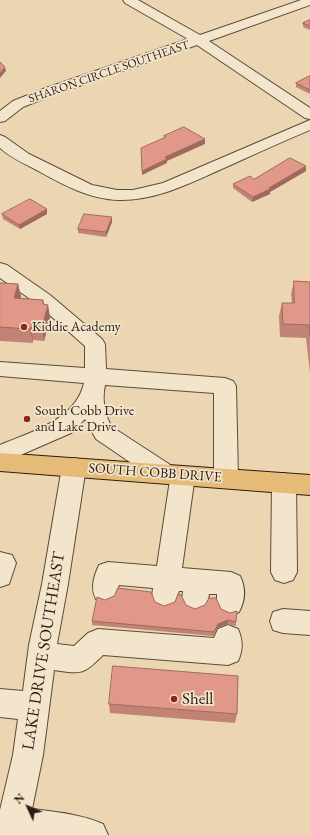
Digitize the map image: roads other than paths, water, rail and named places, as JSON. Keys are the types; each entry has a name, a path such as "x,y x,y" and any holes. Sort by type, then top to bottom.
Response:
{"main road":[{"name":"SOUTH COBB DRIVE","path":"0,462 310,485"}],"street":[{"path":"129,0 198,40 310,115"},
{"name":"SHARON CIRCLE SOUTHEAST","path":"0,118 18,104 31,98 310,1"},
{"path":"0,140 12,150 78,186 103,194 122,196 156,191 310,124"},
{"path":"0,269 43,298 95,344 94,386 96,419 104,433 124,448 174,474 166,588"},
{"path":"0,369 94,386 225,386 226,478"},
{"path":"0,455 63,427 82,409 94,386"},
{"name":"LAKE DRIVE SOUTHEAST","path":"12,829 28,755 42,655 74,467"},
{"path":"284,483 284,572"},
{"path":"0,562 3,563 0,576"},
{"path":"105,591 108,573 135,585 166,588 196,590 231,584 230,604"},
{"path":"283,621 310,623"},
{"path":"42,655 79,660 99,634 192,642 228,652 228,638"},
{"path":"0,703 35,706"},
{"path":"12,829 72,829 92,835"}],"place":[{"name":"Kiddie Academy","path":"24,327"},
{"name":"South Cobb Drive and Lake Drive","path":"27,419"},
{"name":"Shell","path":"174,699"}]}
